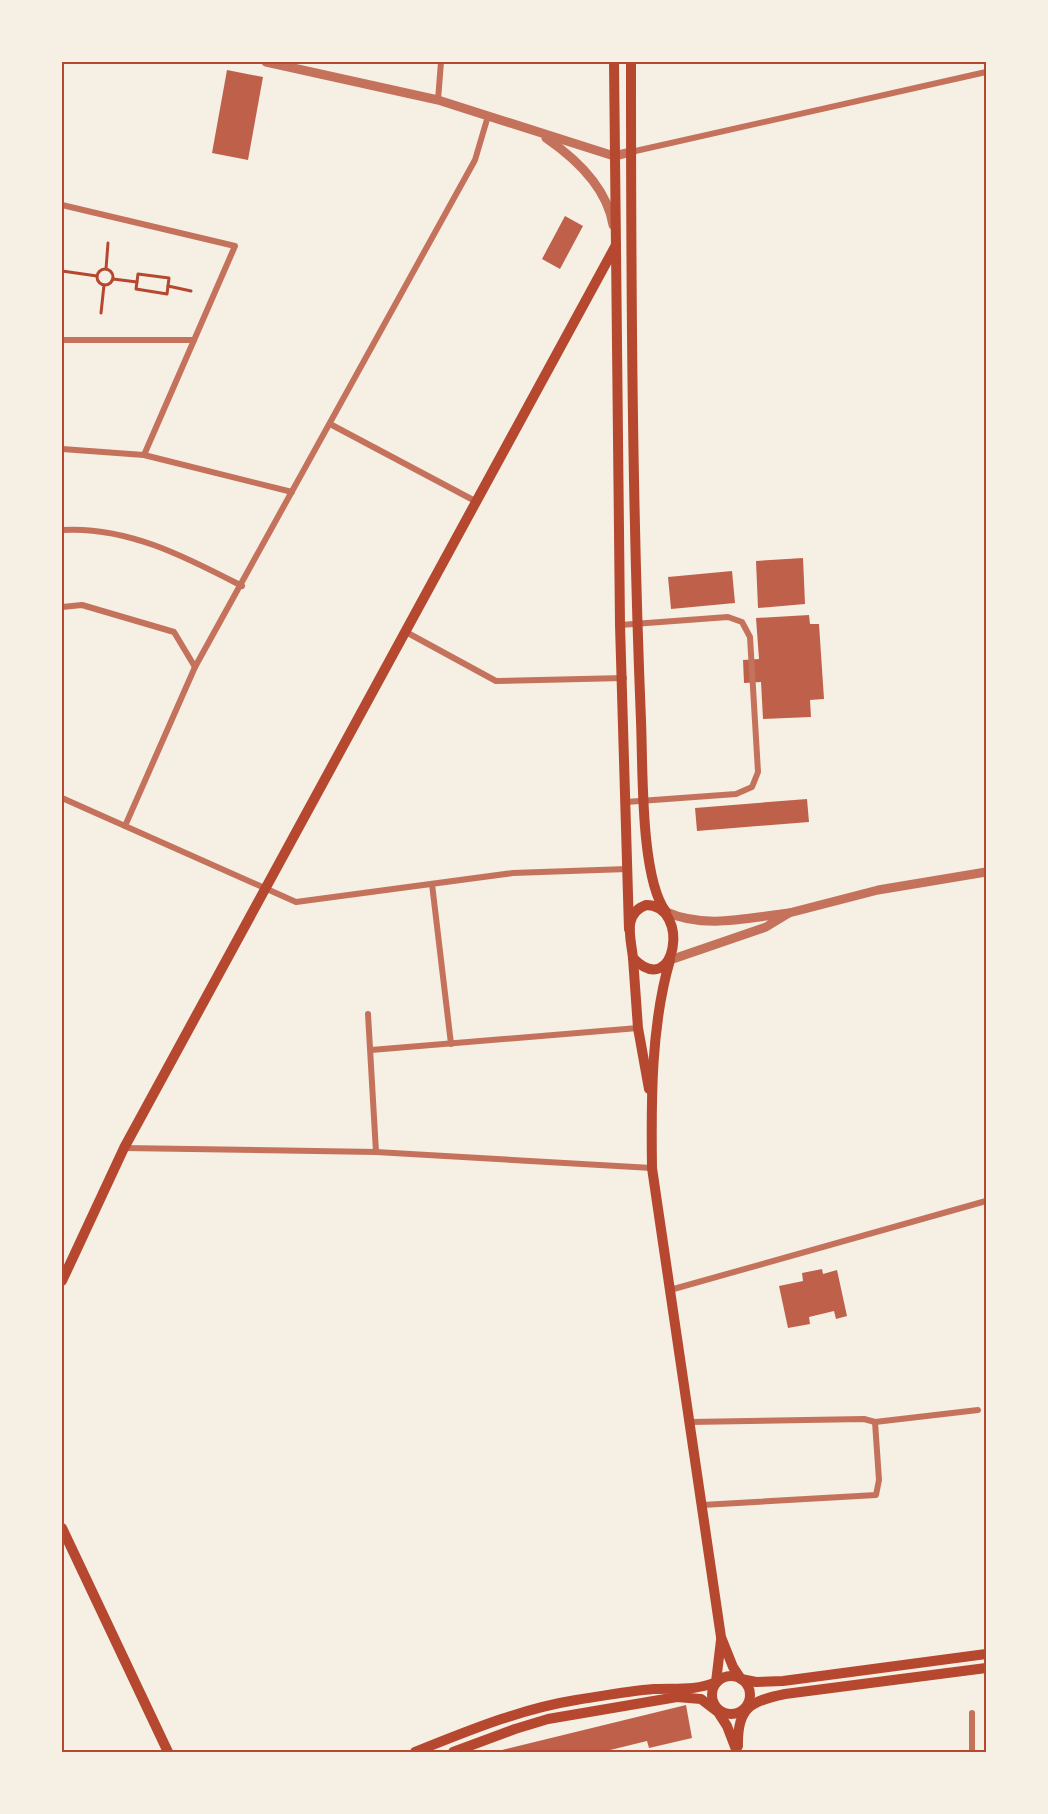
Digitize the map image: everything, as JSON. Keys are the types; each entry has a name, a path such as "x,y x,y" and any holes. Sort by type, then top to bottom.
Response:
{"main road":[{"path":"614,62 620,625 624,678 629,929 638,1029 651,1104"},
{"path":"631,62 637,624 644,802 651,878 660,904 666,912 673,949 660,995 651,1104 652,1168 721,1637 733,1667 750,1691 738,1737 737,1752"},
{"path":"62,1281 124,1148 616,245"},
{"path":"629,929 631,917 640,908 652,905 666,912"},
{"path":"633,958 648,969 660,968 670,960"},
{"path":"62,1528 168,1752"},
{"path":"721,1637 712,1699 727,1725 737,1752"},
{"path":"416,1752 510,1716 543,1706 654,1689 691,1690 727,1676 756,1682 783,1681 987,1654"},
{"path":"453,1752 548,1719 677,1697 701,1699 718,1712 732,1714 754,1701 784,1694 987,1668"}],"street":[{"path":"267,62 438,100 614,156 987,72"},
{"path":"438,100 441,62"},
{"path":"125,826 195,667 242,586 475,160 488,116"},
{"path":"537,131 567,152 584,169 611,216 616,245"},
{"path":"62,205 235,246 144,455"},
{"path":"62,340 194,340"},
{"path":"330,424 477,502"},
{"path":"62,449 144,455 292,492"},
{"path":"62,530 76,529 126,537 175,552 242,586"},
{"path":"62,607 82,605 174,632 195,667"},
{"path":"620,625 728,617 742,622 750,637 758,772 753,787 736,794 626,802"},
{"path":"406,632 496,681 624,678"},
{"path":"62,798 296,902 513,873 627,869"},
{"path":"666,912 686,921 709,922 789,913 878,890 987,872"},
{"path":"432,884 451,1044"},
{"path":"670,960 766,927 789,913"},
{"path":"368,1014 376,1152"},
{"path":"371,1050 638,1029"},
{"path":"124,1148 376,1152 652,1168"},
{"path":"670,1290 987,1202"},
{"path":"690,1422 864,1419 875,1422 978,1410"},
{"path":"702,1505 876,1495 879,1480 875,1422"},
{"path":"972,1713 972,1752"}],"path":[{"path":"106,269 108,243"},
{"path":"106,269 111,271 113,279 111,284 104,285 98,282 97,276 101,270 106,269"},
{"path":"62,271 97,276"},
{"path":"138,274 169,278 168,286 167,294 136,290 138,274"},
{"path":"113,279 137,282"},
{"path":"101,313 104,285"},
{"path":"168,286 191,291"}],"building":[{"path":"227,70 263,77 248,160 212,153"},
{"path":"565,216 583,226 560,269 542,259"},
{"path":"803,558 805,604 758,608 756,561"},
{"path":"732,571 735,603 671,609 668,577"},
{"path":"809,615 810,624 819,624 824,699 810,700 811,717 763,719 761,682 744,683 743,660 759,659 756,618"},
{"path":"807,799 809,822 697,831 695,808"},
{"path":"822,1269 823,1274 837,1270 847,1316 836,1319 834,1311 809,1317 810,1324 788,1328 779,1286 803,1281 802,1273"},
{"path":"686,1705 692,1738 649,1748 647,1741 602,1752 494,1752"}]}
